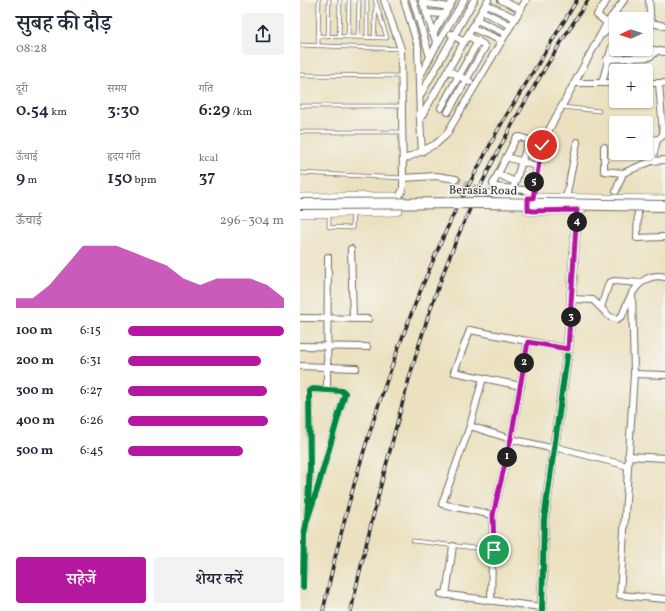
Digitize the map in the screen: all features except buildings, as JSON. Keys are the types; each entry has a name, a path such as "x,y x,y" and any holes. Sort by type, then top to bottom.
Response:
{"main road":[{"name":"Berasia Road","path":"300,204 482,203 665,206"}],"street":[{"path":"300,213 396,212 398,210 398,199 403,189 401,49 384,0"},
{"path":"404,0 418,47 422,152"},
{"path":"413,0 430,57"},
{"path":"434,34 453,0"},
{"path":"419,77 464,0"},
{"path":"419,97 474,0"},
{"path":"500,0 520,9"},
{"path":"403,160 422,152 442,140 500,40 515,18 524,0"},
{"path":"607,0 597,15 607,23"},
{"path":"624,0 607,23 542,145 528,210 665,209"},
{"path":"648,12 649,0"},
{"path":"422,2 437,44"},
{"path":"422,2 449,7"},
{"path":"420,120 487,2 515,18"},
{"path":"482,11 510,25"},
{"path":"426,13 445,14"},
{"path":"477,20 505,33"},
{"path":"429,22 440,22"},
{"path":"653,24 665,26"},
{"path":"472,28 500,40"},
{"path":"601,35 609,29"},
{"path":"446,32 464,42"},
{"path":"448,112 486,47 468,36"},
{"path":"441,108 478,41"},
{"path":"607,59 650,57 654,54 655,50 665,52"},
{"path":"602,83 609,54"},
{"path":"448,70 475,84"},
{"path":"575,83 609,83"},
{"path":"652,161 657,140 664,134 662,83"},
{"path":"430,102 456,117"},
{"path":"532,196 513,189 494,187 498,174 516,138 520,137 542,145"},
{"path":"653,139 657,140"},
{"path":"513,189 529,140"},
{"path":"566,199 577,142"},
{"path":"604,147 604,171 624,173 652,161 665,160"},
{"path":"506,157 537,166"},
{"path":"616,190 624,173"},
{"path":"498,174 515,182"},
{"path":"403,178 442,176 456,179"},
{"path":"487,193 499,196 532,196 566,199 665,200"},
{"path":"300,198 394,197 398,199"},
{"path":"638,209 637,238 664,237"},
{"path":"453,546 444,595 541,609 544,520 568,349 577,210"},
{"path":"351,249 353,319"},
{"path":"327,390 328,257"},
{"path":"572,299 593,300 610,317 617,319 622,316 632,293 641,283 659,275 665,277"},
{"path":"601,307 609,283 614,281 641,283"},
{"path":"632,293 634,374 620,595 665,599"},
{"path":"300,318 368,319"},
{"path":"521,386 454,372 470,330 568,349"},
{"path":"491,601 494,550 493,515 511,438 528,342"},
{"path":"300,346 367,347"},
{"path":"300,366 356,368"},
{"path":"634,374 665,375"},
{"path":"484,378 470,426 442,504 493,515"},
{"path":"303,587 302,535 307,520 318,487 345,393 343,391 312,389 309,391 310,452 307,520"},
{"path":"470,426 511,438 628,466"},
{"path":"628,456 665,458"}],"lane":[{"path":"318,46 319,0"},
{"path":"328,36 329,0"},
{"path":"339,37 340,0"},
{"path":"348,37 349,0"},
{"path":"358,37 359,0"},
{"path":"367,0 367,38"},
{"path":"318,36 387,38 375,0"},
{"path":"374,38 376,4"},
{"path":"300,45 401,49"},
{"path":"300,75 401,76"},
{"path":"300,106 402,106"},
{"path":"562,107 599,112"},
{"path":"300,132 402,132"},
{"path":"300,173 403,178"},
{"path":"329,213 329,227 352,228 353,212"},
{"path":"413,541 494,550"}],"tunnel":[{"path":"456,179 487,193"}],"railway":[{"path":"463,196 500,126 577,0"},
{"path":"351,611 360,569 408,384 425,325 445,267 495,156 555,51 588,0"},
{"path":"323,611 348,508 378,407 414,308 455,211"}],"cycle path":[{"path":"542,611 544,520 568,349 577,210"},
{"path":"303,587 304,535 307,520 310,468 309,391 312,389 343,391 345,393 307,520"}],"route":[{"path":"494,550 493,515 511,438 528,342 568,349 577,210 528,210 527,201 528,198 533,198 537,166 542,145"}]}
